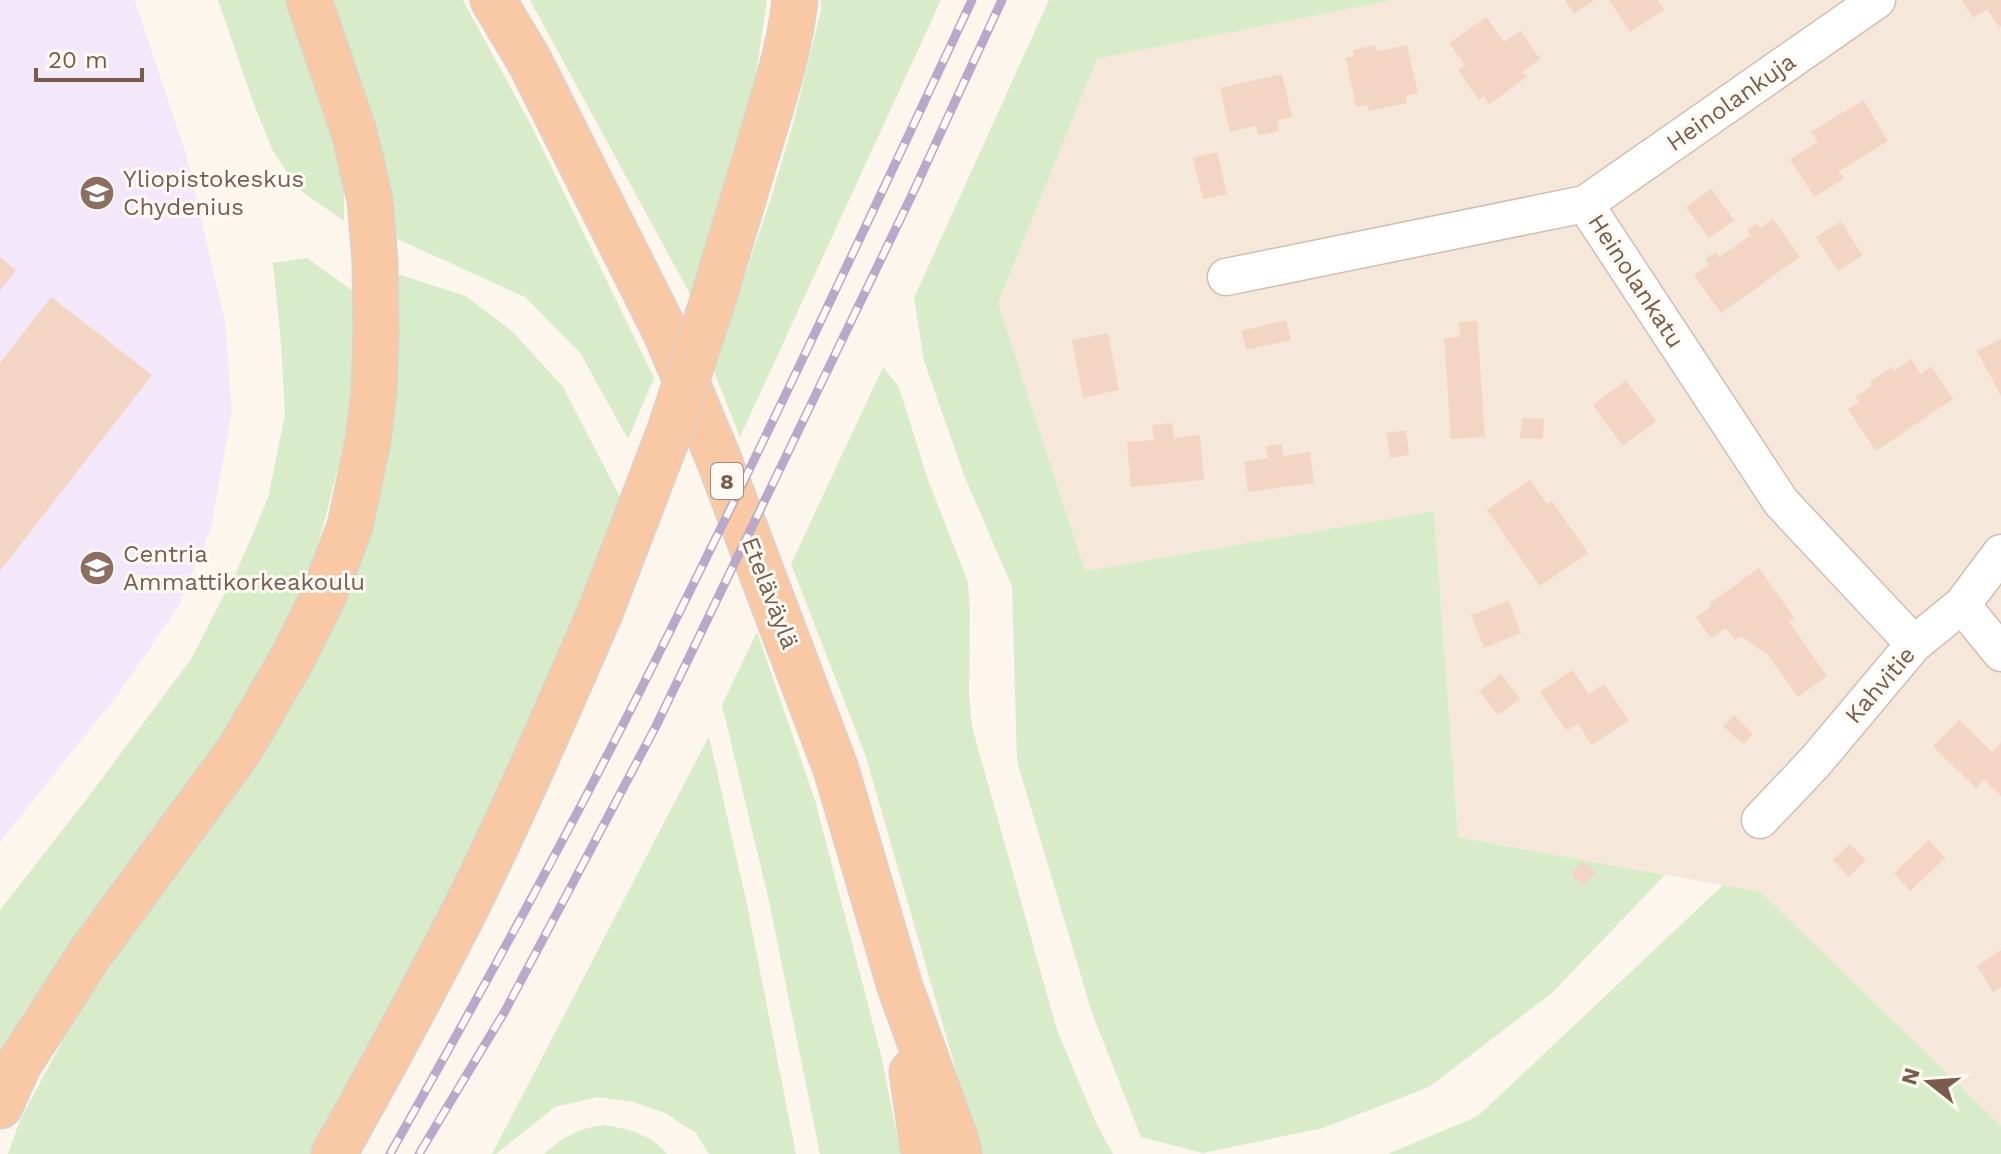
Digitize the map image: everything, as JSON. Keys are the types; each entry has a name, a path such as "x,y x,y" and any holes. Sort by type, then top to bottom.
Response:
{"highway":[{"path":"0,1106 19,1064 90,954 240,749 299,646 323,597 350,526 368,441 374,391 375,262 370,200 354,132 309,0"},
{"name":"Eteläväylä","path":"493,0 530,62 665,331 719,460 836,769 900,987 959,1154"},
{"path":"334,1154 465,910 535,764 600,613 669,433 711,306 786,54 795,0"},
{"name":"Eteläväylä","path":"900,987 924,1154"}],"street":[{"name":"Heinolankuja","path":"1585,204 1877,0"},
{"name":"Heinolankatu","path":"1226,277 1585,204 1781,502 1914,644"},
{"name":"Kahvitie","path":"1760,820 1815,762 1914,644 1962,605 2001,553"},
{"path":"1962,605 2001,653"}],"shaded area":[{"path":"0,0 135,0 186,154 225,321 232,411 211,528 178,607 118,694 0,842"},
{"path":"1394,0 2001,0 2001,1126 1761,892 1458,837 1434,511 1085,571 998,303 1097,59"}],"green space":[{"path":"218,0 292,0 344,171 344,221 298,189 273,151"},
{"path":"328,0 463,0 531,125 654,378 628,439 580,353 525,297 393,237 376,138 352,55"},
{"path":"530,0 767,0 753,95 736,141 691,296"},
{"path":"821,0 941,0 740,437 713,369 793,124"},
{"path":"1049,0 1394,0 1097,59 998,303 1085,571 1434,511 1458,837 1665,875 1552,993 1429,1087 1323,1128 1203,1153 1141,1137 1092,1013 1017,761 1012,587 964,475 924,361 914,298"},
{"path":"307,258 357,294 349,423 305,589 250,693 146,852 25,1010 0,1061 0,910 191,659 239,566 268,498 285,414 273,263"},
{"path":"391,272 466,296 513,332 563,387 621,499 579,609 481,835 378,1042 312,1154 8,1154 20,1120 71,1025 140,922 332,617"},
{"path":"883,367 899,387 928,480 968,582 972,727 1057,1030 1097,1125 1113,1154 980,1154 866,757 791,564"},
{"path":"757,632 815,800 881,1055 901,1154 820,1154 769,901 722,705"},
{"path":"709,736 746,900 796,1154 709,1154 696,1133 665,1113 633,1102 597,1097 555,1107 492,1154"},
{"path":"1723,885 1761,892 2001,1126 2001,1154 1388,1154 1478,1116"},
{"path":"604,1125 638,1134 654,1142 667,1154 544,1154 572,1134"}],"building":[{"path":"1565,0 1595,0 1574,14"},
{"path":"1609,0 1658,0 1665,10 1630,32"},
{"path":"1962,0 2001,0 2001,26 1987,9 1973,18"},
{"path":"1486,17 1504,42 1521,31 1540,59 1522,72 1527,77 1489,104 1484,96 1479,100 1458,70 1465,65 1449,43"},
{"path":"1375,45 1377,51 1407,45 1418,93 1406,96 1407,103 1369,111 1367,105 1356,107 1346,58 1354,56 1353,50"},
{"path":"1282,74 1292,117 1277,121 1279,131 1258,135 1256,126 1230,132 1220,88"},
{"path":"1863,100 1888,141 1839,171 1844,179 1814,197 1790,159 1818,142 1811,132"},
{"path":"1217,152 1227,194 1203,199 1193,158"},
{"path":"1711,189 1734,220 1709,238 1686,207"},
{"path":"1773,219 1800,257 1721,313 1694,275 1709,265 1705,259 1716,252 1719,257 1751,235 1747,230 1757,223 1761,228"},
{"path":"1841,221 1862,255 1838,271 1816,237"},
{"path":"0,257 16,270 0,291"},
{"path":"51,297 152,375 0,571 0,363"},
{"path":"1286,320 1291,340 1246,350 1242,331"},
{"path":"1477,321 1485,437 1451,439 1444,338 1460,337 1459,322"},
{"path":"1108,333 1119,390 1083,398 1072,340"},
{"path":"2001,339 2001,396 1977,351"},
{"path":"1911,359 1921,374 1931,366 1953,399 1876,451 1848,409 1859,402 1855,397 1872,386 1870,382"},
{"path":"1626,380 1656,421 1623,446 1593,405"},
{"path":"1522,418 1544,419 1543,439 1520,438"},
{"path":"1172,423 1174,438 1200,435 1204,480 1131,487 1127,442 1154,440 1152,425"},
{"path":"1406,430 1409,455 1390,458 1387,433"},
{"path":"1282,444 1283,456 1310,452 1314,483 1248,492 1244,462 1268,458 1266,446"},
{"path":"1530,480 1547,504 1552,501 1588,553 1540,586 1487,510"},
{"path":"1759,568 1795,619 1789,622 1827,676 1798,697 1768,655 1741,636 1735,640 1726,628 1711,638 1696,617"},
{"path":"1509,601 1521,633 1484,648 1471,615"},
{"path":"1572,670 1589,694 1604,684 1629,720 1592,745 1578,724 1567,731 1540,692"},
{"path":"1501,674 1520,699 1498,715 1479,691"},
{"path":"1734,715 1753,734 1743,744 1723,726"},
{"path":"1959,720 1992,752 2001,743 2001,796 1984,780 1976,788 1933,746"},
{"path":"1929,840 1945,858 1910,891 1894,873"},
{"path":"1850,844 1866,860 1849,877 1833,860"},
{"path":"1583,861 1596,872 1584,886 1571,875"},
{"path":"2001,950 2001,987 1993,992 1977,966"}],"railway":[{"path":"390,1154 515,930 634,703 848,265 972,0"},
{"path":"419,1154 505,1011 656,726 910,199 1002,0"}],"place":[{"name":"Yliopistokeskus Chydenius","path":"97,193"},
{"name":"Centria Ammattikorkeakoulu","path":"97,568"}]}
